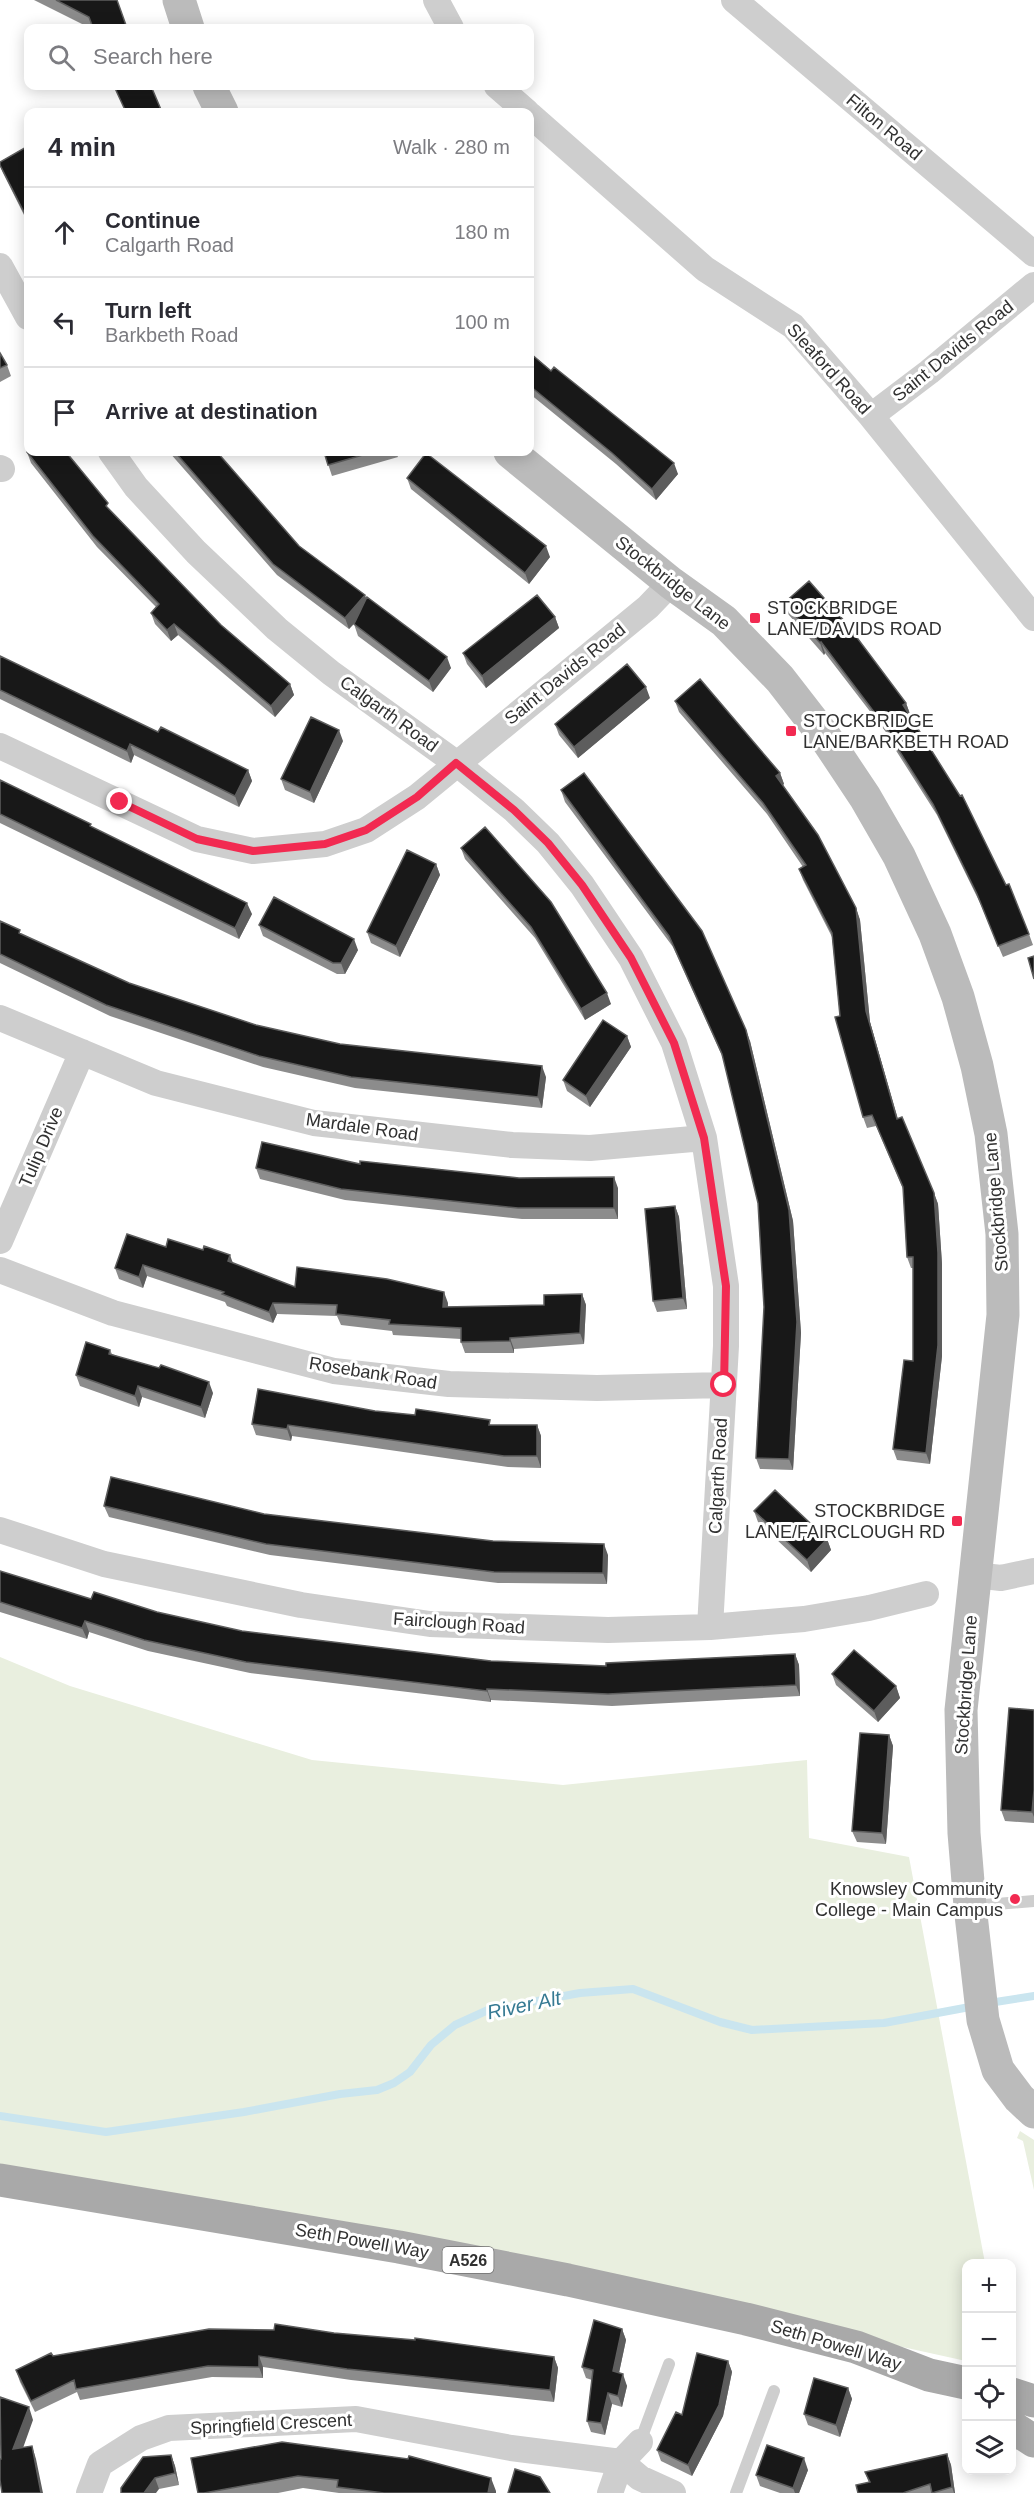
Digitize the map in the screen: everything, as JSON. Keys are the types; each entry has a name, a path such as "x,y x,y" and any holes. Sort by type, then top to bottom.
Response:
{"main road":[{"path":"179,0 187,24"},
{"path":"211,90 220,108"},
{"name":"Stockbridge Lane","path":"515,456 671,583 724,621 780,679 825,737 866,797 899,856 935,934 958,998 977,1066 991,1134 1002,1234 1003,1315 961,1710 961,1763 970,1906 983,2020 998,2070 1034,2112"},
{"name":"Seth Powell Way","path":"0,2180 399,2247 568,2280 746,2319 856,2347 929,2375 962,2382"},
{"name":"Seth Powell Way","path":"929,2375 962,2396"},
{"path":"1016,2396 1034,2401"},
{"path":"1016,2430 1034,2441"}],"street":[{"path":"436,0 449,24"},
{"name":"Filton Road","path":"747,4 1034,254"},
{"name":"Sleaford Road","path":"501,90 521,108"},
{"name":"Sleaford Road","path":"534,119 705,269 793,326 871,416 1034,618"},
{"path":"0,266 24,310"},
{"name":"Saint Davids Road","path":"871,416 1034,285"},
{"name":"Calgarth Road","path":"114,456 136,488 196,552 277,629 331,673 456,763 514,810 548,843 582,885 631,958 674,1043 704,1138 726,1286 724,1385 710,1627"},
{"name":"Saint Davids Road","path":"0,746 197,839 253,851 325,844 366,830 417,797 648,607 671,583"},
{"name":"Mardale Road","path":"0,1018 156,1083 314,1123 512,1145 590,1148 704,1138"},
{"name":"Tulip Drive","path":"0,1241 82,1052"},
{"name":"Rosebank Road","path":"0,1270 113,1313 334,1371 449,1384 597,1388 724,1385"},
{"name":"Fairclough Road","path":"0,1530 104,1564 301,1605 430,1624 608,1630 710,1627 804,1619 869,1608 926,1594"},
{"path":"975,1575 1001,1578 1034,1571"},
{"name":"Springfield Crescent","path":"89,2493 100,2464 141,2438 169,2428 357,2419 511,2448 621,2462"},
{"path":"610,2493 621,2462 640,2442"},
{"path":"621,2462 640,2478 673,2493"}],"lane":[{"path":"970,1906 1034,1900"},
{"path":"640,2442 669,2364"},
{"path":"736,2493 774,2391"}],"green space":[{"path":"0,1657 70,1686 312,1760 563,1785 807,1760 809,1838 909,1857 984,2259 962,2259 962,2360 468,2251 0,2169"},
{"path":"1020,2131 1034,2140 1034,2190 1023,2141 1017,2138"}],"building":[{"path":"56,0 117,0 126,24 92,24 89,17"},
{"path":"116,90 153,90 160,108 124,108"},
{"path":"24,148 24,212 0,165 0,162"},
{"path":"0,353 7,365 0,368"},
{"path":"534,356 551,371 554,367 674,463 652,489 534,389"},
{"path":"30,456 69,456 108,503 106,506 221,625 290,684 271,706 174,624 167,630 151,613 159,604 93,536"},
{"path":"178,456 220,456 299,546 365,595 345,618 273,564"},
{"path":"325,456 359,456 328,465"},
{"path":"424,456 430,456 546,546 525,573 407,478"},
{"path":"809,581 846,623 906,703 903,705 960,796 962,795 1006,885 1009,884 1029,934 998,946 977,894 933,804 891,738 893,737 821,642 784,603"},
{"path":"537,595 555,617 482,676 463,653"},
{"path":"367,597 447,657 429,681 354,624"},
{"path":"0,656 158,732 161,727 248,770 235,796 130,744 127,751 0,690"},
{"path":"627,664 646,687 574,747 555,724"},
{"path":"700,679 780,773 776,776 818,835 856,908 866,1011 897,1119 902,1117 934,1193 938,1253 938,1345 926,1453 893,1449 904,1360 913,1361 913,1257 907,1257 903,1187 872,1115 863,1117 835,1017 840,1016 832,933 799,869 806,865 763,803 675,701"},
{"path":"311,717 339,730 310,792 281,779"},
{"path":"584,773 702,931 746,1030 789,1210 797,1322 789,1459 756,1458 764,1307 758,1203 722,1054 669,936 561,790"},
{"path":"0,780 247,903 235,928 0,814"},
{"path":"485,827 551,902 607,993 581,1009 531,927 461,848"},
{"path":"407,850 436,864 396,946 367,932"},
{"path":"274,897 354,939 341,963 333,963 259,925"},
{"path":"0,921 20,930 19,933 129,983 256,1025 340,1044 542,1066 538,1097 351,1077 259,1056 106,1005 0,954"},
{"path":"1034,956 1034,979 1028,958"},
{"path":"603,1020 627,1036 586,1096 563,1080"},
{"path":"262,1142 360,1164 360,1161 519,1178 614,1177 614,1208 518,1208 341,1189 256,1168"},
{"path":"675,1206 683,1298 653,1301 645,1209"},
{"path":"127,1234 166,1247 168,1239 203,1250 204,1246 230,1255 228,1261 295,1287 297,1267 387,1279 444,1292 443,1307 544,1305 544,1295 582,1294 580,1333 510,1338 510,1341 461,1342 461,1328 389,1324 390,1320 336,1314 337,1305 273,1303 269,1312 222,1294 224,1292 143,1265 139,1277 115,1268"},
{"path":"86,1342 110,1350 109,1354 159,1368 161,1365 209,1382 201,1407 138,1386 135,1396 76,1375"},
{"path":"258,1389 375,1411 415,1415 416,1409 490,1420 489,1425 537,1425 537,1456 504,1456 288,1425 287,1429 252,1424"},
{"path":"111,1477 264,1514 493,1541 604,1544 603,1573 494,1572 266,1544 104,1506"},
{"path":"775,1490 827,1539 807,1560 754,1511"},
{"path":"0,1571 91,1599 94,1592 157,1612 242,1631 491,1661 606,1666 606,1663 795,1654 796,1685 608,1694 487,1689 487,1691 246,1662 144,1640 85,1621 82,1628 0,1602"},
{"path":"854,1650 896,1686 874,1711 832,1674"},
{"path":"1009,1708 1034,1710 1032,1812 1001,1810"},
{"path":"860,1733 889,1735 882,1833 852,1831"},
{"path":"594,2320 622,2329 613,2371 623,2374 618,2396 608,2393 601,2423 587,2421 593,2370 582,2367"},
{"path":"275,2324 334,2333 415,2340 415,2338 554,2357 550,2390 347,2369 259,2356 259,2367 208,2366 76,2389 74,2380 31,2401 16,2370 51,2353 53,2356 209,2329 274,2330"},
{"path":"697,2353 728,2361 719,2405 688,2465 657,2450 676,2412 682,2415"},
{"path":"814,2378 848,2388 836,2425 804,2414"},
{"path":"0,2397 29,2407 13,2449 32,2446 41,2493 2,2493"},
{"path":"282,2442 408,2459 409,2456 491,2478 488,2493 384,2493 337,2487 338,2480 298,2476 198,2493 191,2458"},
{"path":"767,2445 804,2458 793,2488 756,2475"},
{"path":"947,2454 952,2487 932,2493 930,2484 903,2493 858,2493 856,2485 870,2482 865,2472"},
{"path":"171,2455 175,2473 155,2478 144,2493 121,2493 121,2488 143,2457"},
{"path":"515,2469 540,2477 550,2493 508,2493"}],"waterway":[{"name":"River Alt","path":"0,2116 106,2132 377,2090 394,2083 410,2072 431,2045 455,2025 488,2010 580,1993 633,1989 720,2022 752,2030 884,2023 975,2006"},
{"name":"River Alt","path":"989,2003 1034,1996"}],"place":[{"name":"STOCKBRIDGE LANE/DAVIDS ROAD","path":"755,618"},
{"name":"STOCKBRIDGE LANE/BARKBETH ROAD","path":"791,731"},
{"name":"STOCKBRIDGE LANE/FAIRCLOUGH RD","path":"957,1521"},
{"name":"Knowsley Community College - Main Campus","path":"1015,1899"}],"route":[{"path":"120,802 197,839 253,851 325,844 366,830 417,797 456,763 514,810 548,843 582,885 631,958 674,1043 704,1138 726,1286 724,1385"}]}
